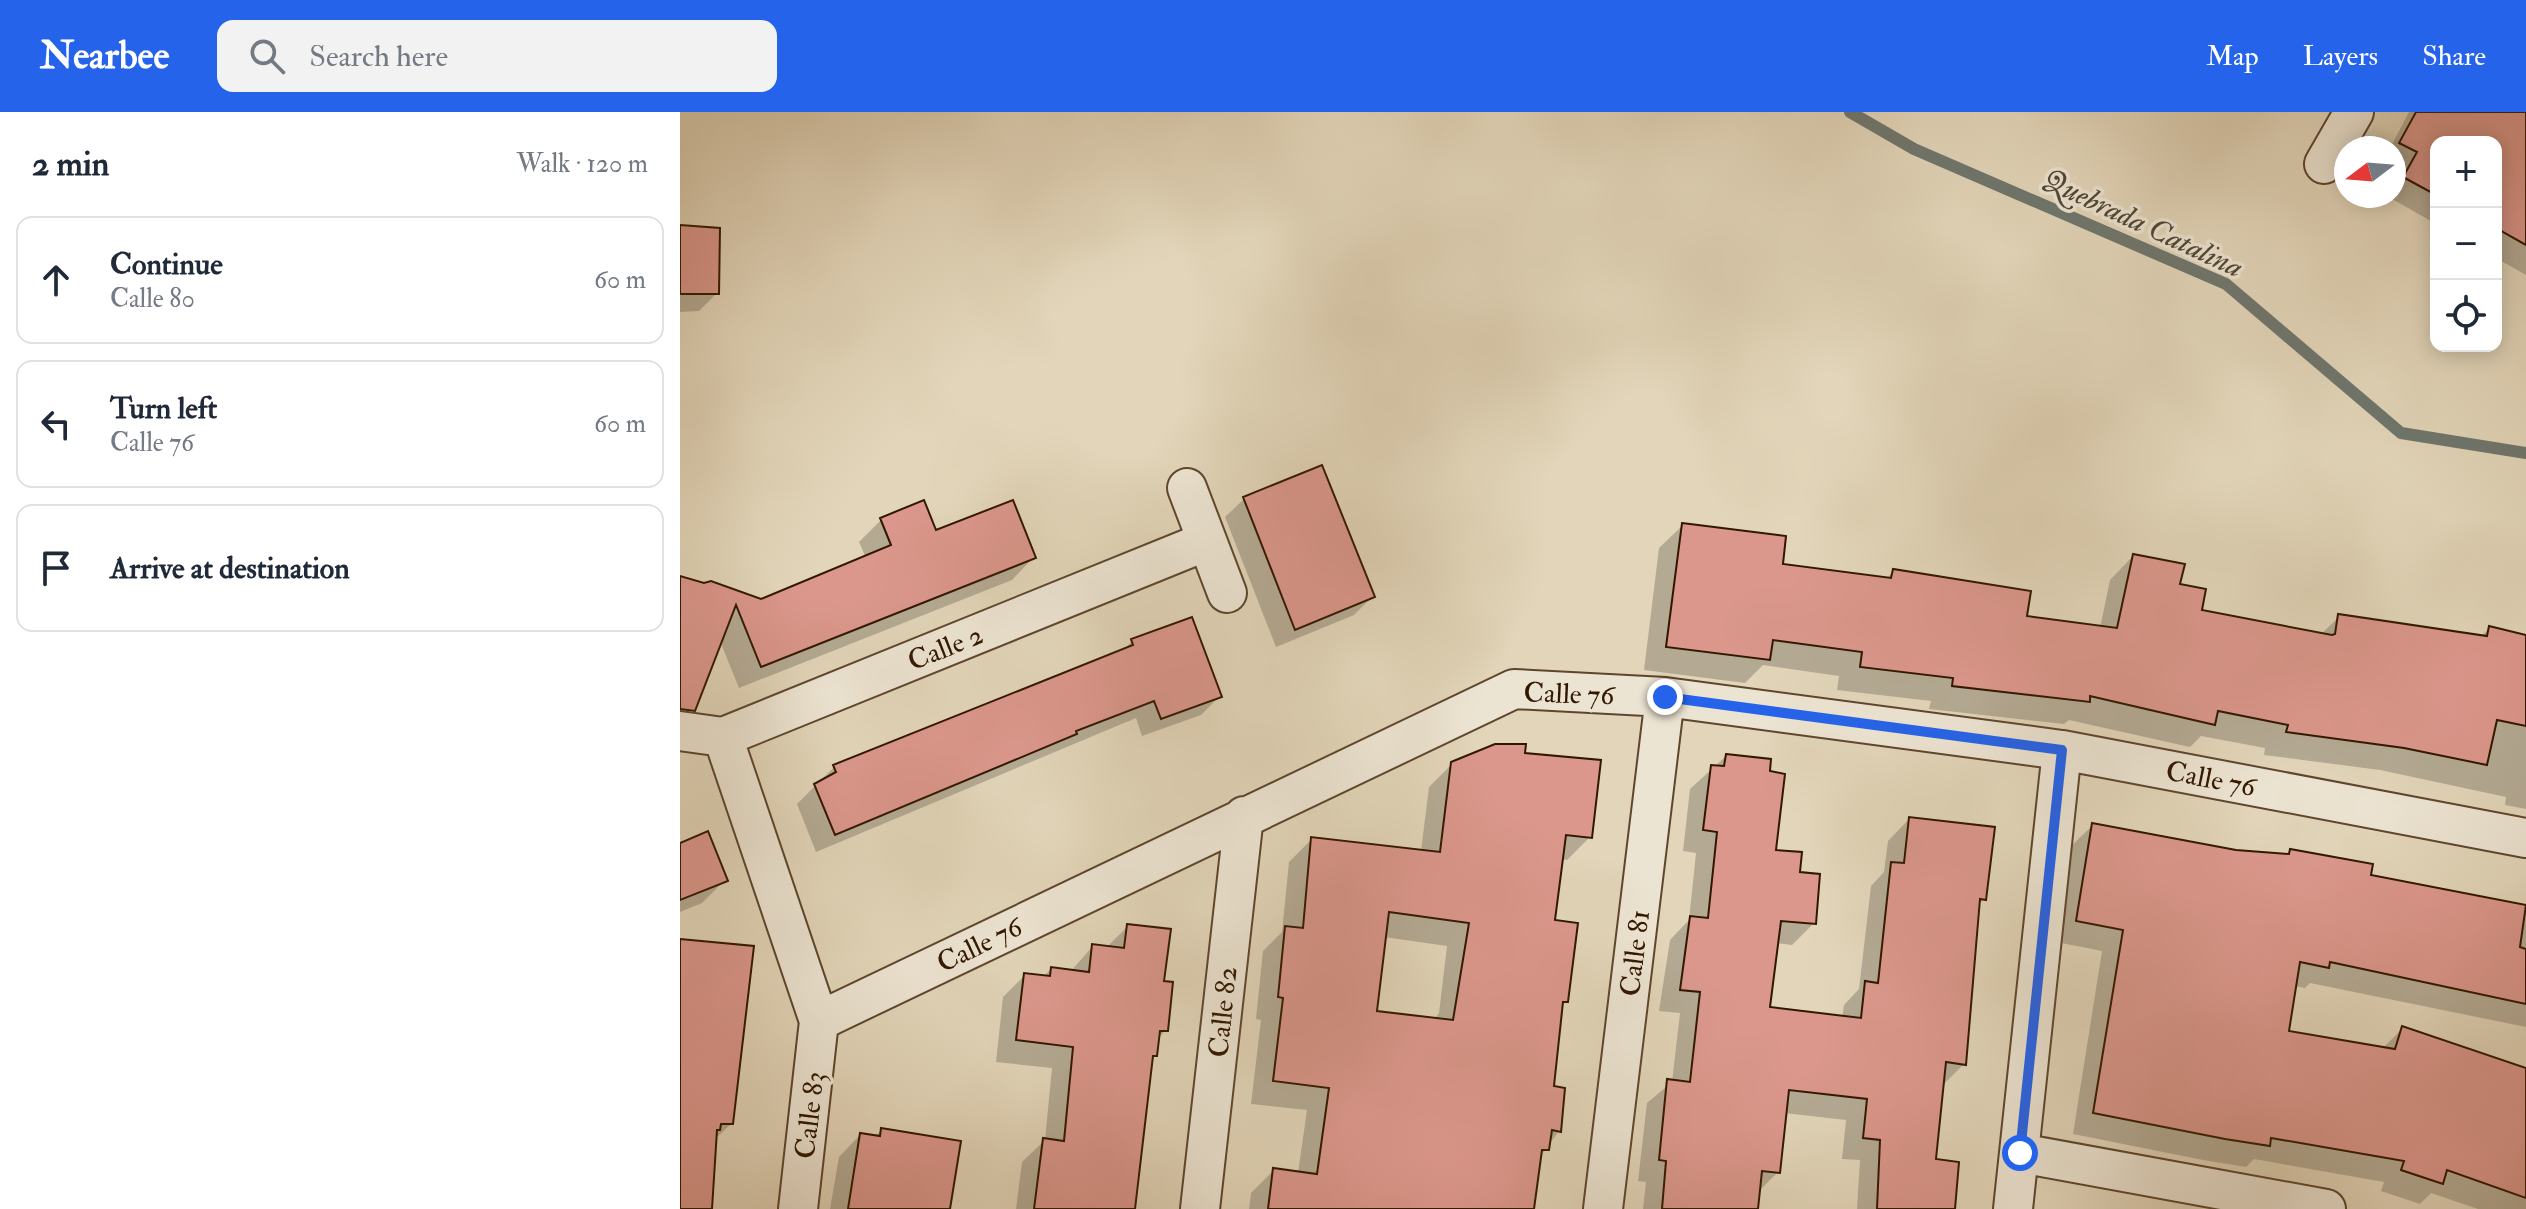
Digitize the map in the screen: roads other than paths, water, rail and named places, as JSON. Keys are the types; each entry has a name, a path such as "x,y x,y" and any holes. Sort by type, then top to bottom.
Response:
{"street":[{"path":"2324,164 2354,112"},
{"path":"1187,488 1227,593"},
{"name":"Calle 2","path":"680,731 723,737 1207,541"},
{"name":"Calle 76","path":"819,1021 1514,689 1665,697 2062,750 2526,838"},
{"name":"Calle 81","path":"1603,1209 1665,697"},
{"path":"723,737 819,1021"},
{"path":"2013,1209 2062,750"},
{"name":"Calle 82","path":"1200,1209 1244,816"},
{"name":"Calle 83","path":"798,1209 819,1021"},
{"path":"2020,1153 2326,1209"}],"waterway":[{"name":"Quebrada Catalina","path":"1850,112 1914,149 2226,284 2401,433 2526,453"}]}
